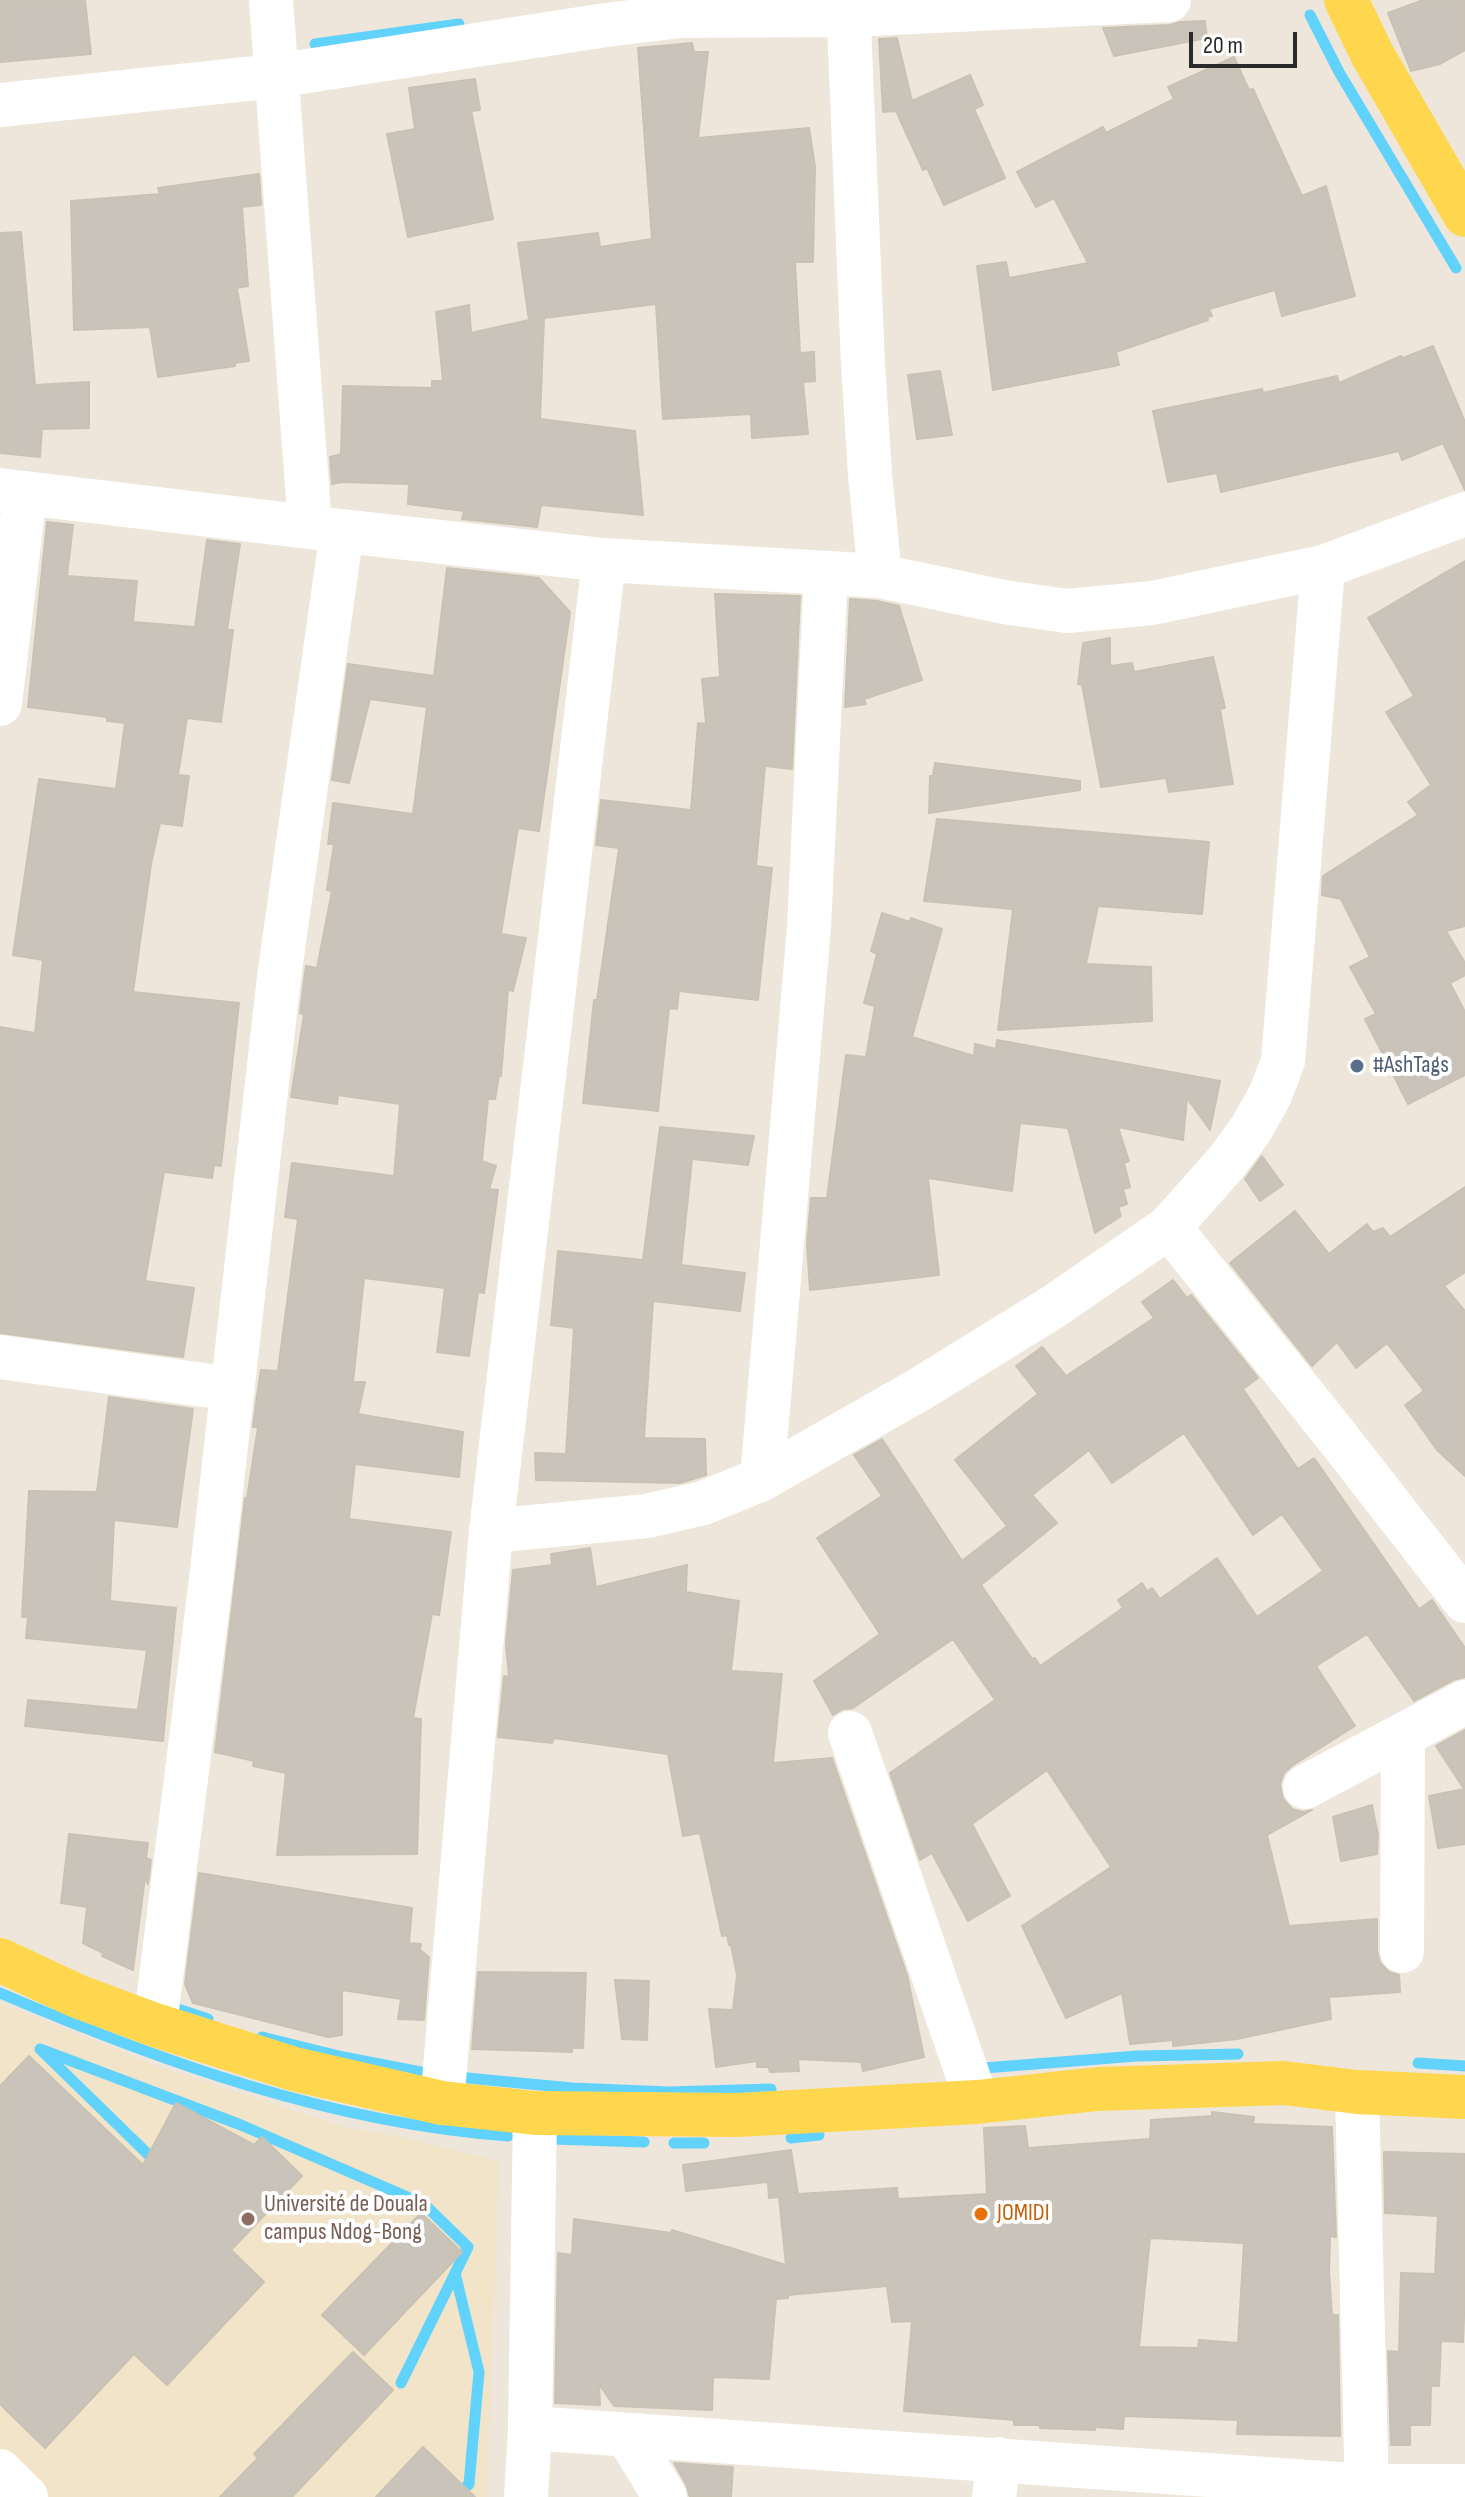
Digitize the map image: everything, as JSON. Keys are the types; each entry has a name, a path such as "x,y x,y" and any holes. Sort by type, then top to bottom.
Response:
{"main road":[{"path":"1346,0 1387,81 1465,215"},
{"path":"0,1960 77,1996 155,2025 294,2069 442,2103 535,2113 737,2115 977,2102 1098,2089 1284,2083 1357,2092 1465,2097"}],"street":[{"path":"155,2025 233,1389 326,529 275,76 271,0"},
{"path":"0,105 275,76 681,16 849,7 1169,0"},
{"path":"849,7 863,364 880,576"},
{"path":"0,704 12,491 604,560 880,576 1004,602 1067,611 1152,603 1323,567 1465,514"},
{"path":"442,2103 491,1531 604,560"},
{"path":"491,1531 647,1516 703,1503 762,1479 920,1389 1053,1307 1169,1227 1226,1163 1251,1129 1270,1095 1283,1061 1323,567"},
{"path":"762,1479 809,927 826,573"},
{"path":"1169,1227 1465,1601"},
{"path":"0,1357 233,1389"},
{"path":"1305,1787 1465,1702"},
{"path":"850,1733 977,2102"},
{"path":"1402,1951 1403,1735"},
{"path":"1357,2092 1367,2492"},
{"path":"526,2497 535,2113"},
{"path":"530,2428 628,2436 996,2478 1367,2492 1465,2486"},
{"path":"628,2436 665,2497"},
{"path":"0,2471 26,2497"}],"shaded area":[{"name":"Université de Douala campus Ndog-Bong","path":"0,2003 159,2067 348,2128 402,2137 499,2161 487,2497 0,2497"}],"building":[{"path":"0,0 85,0 91,54 0,62"},
{"path":"1423,0 1465,0 1465,50 1440,64 1411,71 1388,13"},
{"path":"1205,21 1207,38 1114,56 1103,28 1170,25"},
{"path":"897,38 912,101 970,75 983,105 974,109 1005,178 944,205 927,168 923,170 896,111 883,112 879,39"},
{"path":"692,43 694,52 708,52 698,138 809,128 815,167 813,262 795,262 800,353 814,352 815,381 803,382 808,434 752,438 751,414 663,419 656,304 544,318 540,419 635,431 643,515 541,505 537,527 462,519 464,511 408,504 409,484 332,484 330,457 341,454 343,386 432,388 432,381 443,381 436,312 469,305 471,333 529,320 518,243 598,233 600,247 652,239 638,48"},
{"path":"1234,57 1249,90 1253,89 1302,196 1326,186 1355,296 1282,316 1275,290 1209,309 1212,316 1207,317 1208,320 1116,352 1119,365 993,390 977,266 1006,262 1009,278 1088,263 1054,198 1036,207 1017,172 1103,127 1106,133 1174,99 1168,87"},
{"path":"475,79 480,110 471,111 493,219 408,237 387,134 415,129 409,88"},
{"path":"259,174 261,205 242,207 248,286 237,288 249,361 235,363 235,366 158,377 150,327 74,330 71,201 160,194 158,188"},
{"path":"21,232 35,385 89,382 89,428 42,429 40,457 0,453 0,233"},
{"path":"1433,346 1465,422 1465,490 1443,443 1402,460 1399,451 1221,492 1217,473 1168,482 1153,411 1262,389 1263,393 1337,376 1339,383 1401,356 1403,358"},
{"path":"940,371 952,435 917,439 908,375"},
{"path":"47,522 73,525 67,576 137,581 133,622 195,627 207,540 240,544 227,630 233,630 221,722 187,718 178,775 189,776 182,826 160,823 151,864 133,992 239,1003 221,1166 214,1165 212,1178 164,1172 145,1281 194,1288 183,1357 0,1333 0,1027 35,1033 43,960 13,955 39,779 116,789 125,723 107,721 107,717 28,707"},
{"path":"1465,561 1465,926 1446,931 1465,963 1465,975 1450,983 1465,1012 1465,1075 1408,1104 1365,1019 1376,1014 1350,967 1370,957 1341,899 1322,895 1323,876 1418,815 1408,802 1431,785 1386,712 1414,696 1368,618"},
{"path":"447,568 539,578 570,612 539,831 518,828 501,934 526,938 513,991 508,990 501,1076 495,1099 488,1099 482,1161 496,1166 489,1189 498,1190 484,1293 478,1292 469,1356 437,1352 445,1288 364,1278 353,1382 365,1382 358,1414 463,1432 459,1477 355,1464 349,1519 451,1532 439,1615 432,1614 413,1718 421,1719 417,1854 277,1855 286,1773 253,1766 254,1761 215,1752 245,1498 258,1427 253,1427 261,1370 278,1371 298,1219 285,1217 292,1163 394,1176 400,1104 338,1095 337,1104 291,1097 304,1015 300,1013 304,980 306,966 317,968 332,891 327,890 334,844 328,844 333,803 413,814 427,707 370,699 349,783 332,780 348,664 434,676"},
{"path":"715,594 800,596 792,769 765,766 756,866 772,868 758,1000 679,991 677,1009 669,1008 658,1111 583,1103 594,1000 597,1000 619,848 596,845 601,800 691,810 698,723 706,724 702,679 720,677"},
{"path":"850,599 899,606 922,680 864,699 866,704 845,707"},
{"path":"1110,638 1110,666 1132,663 1134,672 1213,657 1225,708 1220,709 1233,784 1169,792 1166,778 1101,787 1082,685 1078,684 1083,643"},
{"path":"935,763 1080,781 1080,790 929,813 930,776 933,776"},
{"path":"937,819 1209,842 1202,914 1098,906 1086,964 1151,967 1152,1021 998,1030 1013,909 924,901"},
{"path":"882,913 910,922 911,918 942,929 912,1037 974,1056 975,1044 996,1049 997,1040 1220,1081 1210,1130 1187,1098 1183,1140 1118,1127 1129,1161 1124,1163 1130,1187 1123,1189 1127,1204 1118,1207 1121,1216 1095,1233 1068,1128 1020,1123 1012,1191 928,1178 939,1275 810,1290 807,1244 811,1198 827,1198 846,1055 866,1057 875,1006 864,1003 877,954 871,951"},
{"path":"660,1127 754,1136 748,1165 692,1159 681,1265 745,1273 740,1311 653,1301 644,1438 705,1439 706,1475 680,1483 536,1480 535,1453 566,1454 574,1328 551,1325 558,1251 643,1260"},
{"path":"1262,1156 1283,1185 1260,1201 1245,1179"},
{"path":"1465,1187 1465,1272 1444,1286 1465,1311 1465,1476 1437,1450 1405,1405 1424,1391 1387,1343 1356,1368 1337,1342 1312,1366 1230,1263 1295,1211 1329,1254 1367,1224 1373,1232 1383,1228 1390,1237"},
{"path":"1173,1280 1187,1298 1191,1295 1258,1378 1243,1389 1298,1469 1314,1458 1419,1609 1432,1600 1465,1648 1465,1677 1414,1701 1367,1634 1316,1666 1355,1726 1284,1773 1280,1785 1283,1799 1292,1809 1303,1812 1312,1810 1267,1835 1289,1926 1377,1919 1380,1963 1389,1972 1399,1975 1400,1992 1329,1997 1331,2019 1237,2039 1173,2046 1173,2040 1130,2044 1122,1993 1066,2018 1022,1926 1111,1867 1047,1770 972,1824 1010,1896 968,1921 932,1853 920,1860 890,1773 995,1700 953,1639 853,1708 833,1715 814,1681 880,1634 817,1538 882,1496 854,1455 882,1439 962,1561 1007,1526 955,1460 1038,1394 1016,1366 1042,1347 1066,1376 1154,1318 1142,1302","holes":["1184,1433 1253,1535 1282,1514 1323,1571 1257,1617 1217,1558 1160,1599 1152,1588 1147,1591 1142,1583 1118,1600 1123,1608 1040,1666 981,1585 1057,1523 1032,1495 1089,1450 1112,1483"]},
{"path":"109,1397 193,1409 177,1527 114,1520 110,1601 176,1608 163,1741 25,1726 28,1700 138,1710 147,1650 26,1638 28,1617 22,1617 29,1491 97,1492"},
{"path":"590,1548 596,1587 687,1565 686,1592 739,1601 731,1671 782,1674 773,1763 832,1758 907,1975 924,2057 863,2071 861,2062 798,2059 799,2071 770,2072 768,2067 757,2067 757,2061 716,2067 709,2009 733,2010 737,1975 731,1945 727,1935 722,1936 700,1833 683,1836 668,1754 554,1738 552,1743 498,1737 504,1676 509,1677 506,1644 513,1570 552,1565 551,1554"},
{"path":"1465,1730 1465,1844 1438,1848 1429,1796 1464,1789 1436,1746"},
{"path":"1372,1805 1378,1835 1377,1854 1341,1861 1333,1817"},
{"path":"69,1834 148,1843 146,1858 151,1860 148,1884 145,1877 133,1970 102,1956 103,1953 83,1943 87,1907 61,1903"},
{"path":"199,1873 412,1908 409,1943 421,1944 420,1950 429,1957 424,2020 398,2019 401,1999 342,1990 342,2035 328,2037 193,2003 185,1984"},
{"path":"478,1972 586,1973 583,2048 572,2048 572,2052 472,2049"},
{"path":"615,1980 649,1981 647,2040 622,2039"},
{"path":"29,2056 143,2165 176,2103 254,2145 262,2137 302,2176 231,2250 264,2282 167,2385 134,2354 45,2448 0,2404 0,2086"},
{"path":"1212,2112 1254,2117 1253,2124 1332,2127 1336,2237 1330,2236 1329,2272 1332,2315 1338,2315 1340,2436 1237,2434 1238,2420 1124,2416 1123,2429 1095,2427 1095,2430 1040,2428 1040,2425 1014,2425 1014,2420 904,2411 912,2321 892,2322 887,2286 788,2295 788,2298 776,2299 769,2379 713,2377 712,2410 614,2406 599,2384 600,2405 555,2403 558,2253 572,2255 574,2219 671,2233 672,2230 786,2265 779,2197 769,2198 768,2182 686,2191 683,2165 791,2150 798,2194 897,2188 898,2199 987,2194 984,2128 1025,2126 1028,2148 1150,2139 1151,2120 1212,2116","holes":["1150,2238 1244,2243 1238,2343 1199,2340 1198,2348 1139,2347"]},
{"path":"1384,2152 1465,2154 1463,2342 1441,2341 1439,2386 1431,2386 1430,2425 1410,2425 1410,2445 1391,2445 1388,2351 1399,2352 1401,2273 1435,2274 1438,2216 1385,2213"},
{"path":"421,2213 462,2252 364,2355 322,2315"},
{"path":"353,2352 393,2390 292,2497 220,2497 258,2458 254,2454"},
{"path":"423,2447 475,2497 376,2497"},
{"path":"674,2463 733,2467 731,2497 690,2497"}],"waterway":[{"path":"1310,15 1339,72 1456,268"},
{"path":"315,44 459,24"},
{"path":"0,1993 123,2043 248,2086 377,2118 508,2136"},
{"path":"175,2008 208,2019"},
{"path":"262,2037 426,2073"},
{"path":"159,2165 40,2049 241,2125 424,2204 468,2247 401,2383"},
{"path":"984,2068 1137,2056 1238,2054"},
{"path":"1418,2063 1465,2066"},
{"path":"457,2077 572,2088 669,2092 771,2089"},
{"path":"791,2138 819,2135"},
{"path":"553,2139 644,2142"},
{"path":"674,2143 704,2143"},
{"path":"455,2273 479,2372 469,2484 456,2497"}],"place":[{"name":"#AshTags","path":"1357,1066"},
{"name":"JOMIDI","path":"981,2214"},
{"name":"Université de Douala campus Ndog-Bong","path":"248,2219"}]}
